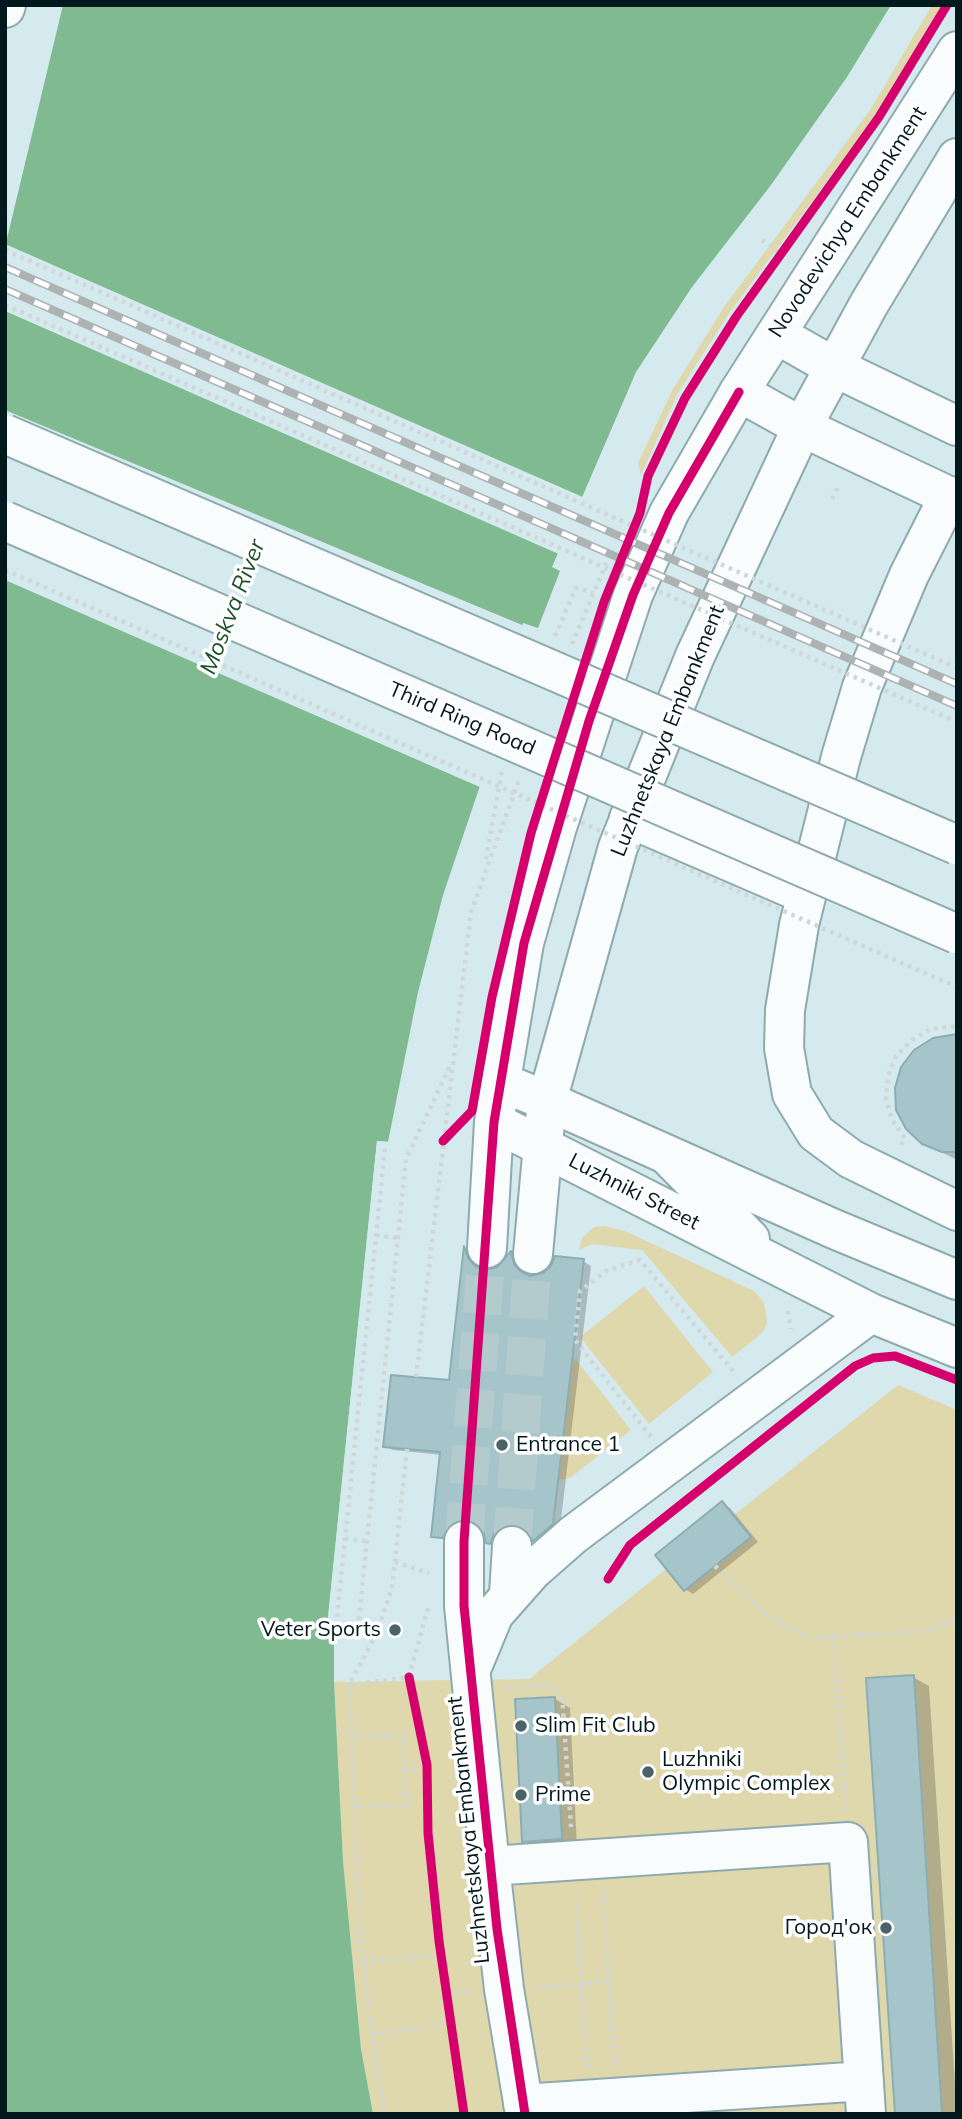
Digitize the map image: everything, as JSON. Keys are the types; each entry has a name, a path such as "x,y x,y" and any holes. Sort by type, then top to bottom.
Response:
{"main road":[{"name":"Novodevichya Embankment","path":"739,392 957,51"},
{"path":"802,427 834,367 957,158"},
{"path":"776,334 834,367 940,408 957,426"},
{"path":"487,1248 476,1124 501,1082 524,943 585,734 633,595 669,513 739,392 802,427 953,498 909,575 862,687 806,894 785,1010 784,1048 792,1094 803,1116 831,1147 954,1205"},
{"name":"Luzhnetskaya Embankment","path":"533,1254 545,1146 547,1101 629,818 695,656 802,427"},
{"path":"5,434 957,845"},
{"name":"Third Ring Road","path":"5,521 957,934"},
{"path":"629,818 806,894"},
{"path":"501,1082 957,1280"},
{"name":"Luzhniki Street","path":"476,1124 545,1146 872,1313 957,1348"},
{"name":"Luzhniki Street","path":"665,1153 774,1263"},
{"path":"509,1594 573,1535 872,1313"},
{"name":"Luzhnetskaya Embankment","path":"464,1541 464,1606 490,1866 504,1989 524,2109"},
{"name":"Luzhnetskaya Embankment","path":"470,1672 494,1614 509,1594 512,1546"},
{"path":"490,1866 848,1842 865,2097 603,2099 524,2109"}],"path":[{"path":"762,240 781,255"},
{"path":"774,265 789,244"},
{"path":"5,250 957,668"},
{"path":"5,305 957,722"},
{"path":"831,499 839,484"},
{"path":"630,538 640,513"},
{"path":"622,528 627,517"},
{"path":"572,645 612,550"},
{"path":"609,589 620,564"},
{"path":"5,570 957,986"},
{"path":"567,608 576,588 593,593"},
{"path":"416,1377 471,912 521,775"},
{"path":"536,820 544,794"},
{"path":"905,1138 892,1120 886,1098 888,1076 896,1056 912,1040 931,1029 957,1026"},
{"path":"377,1633 366,1632 359,1625 386,1388 406,1159 453,1060"},
{"path":"443,1141 476,1124"},
{"path":"337,1617 385,1148"},
{"path":"376,1236 398,1238"},
{"path":"654,1441 575,1340 580,1291 606,1271 639,1261 736,1375"},
{"path":"384,2114 363,1962 349,1685 377,1633 392,1588 407,1449"},
{"path":"345,1539 367,1541"},
{"path":"395,1562 437,1576"},
{"path":"715,1566 751,1603 790,1631 808,1638 927,1631 957,1618"},
{"path":"834,1637 848,1842"},
{"path":"349,1685 409,1677 411,1690"},
{"path":"508,1688 550,1685 562,1693 587,1860 609,1982 603,2099"},
{"path":"350,1738 403,1735 407,1807 354,1806"},
{"path":"424,1752 427,1779"},
{"path":"405,1771 426,1765"},
{"path":"587,1860 582,1984 603,2099"},
{"path":"439,1941 442,1968"},
{"path":"363,1962 441,1955"},
{"path":"444,1981 451,2036"},
{"path":"504,1989 609,1982"},
{"path":"372,2035 448,2013"}],"shaded area":[{"path":"932,5 942,5 876,115 730,312 678,393 641,475 638,463 673,389 724,307 870,110"},
{"path":"604,1226 625,1231 754,1291 763,1301 766,1312 767,1324 762,1333 732,1357 642,1250 592,1244 579,1250 582,1238 594,1227"},
{"path":"644,1286 713,1372 649,1424 580,1337"},
{"path":"567,1348 631,1430 570,1478 556,1481"},
{"name":"Luzhniki Olympic Complex","path":"898,1385 957,1410 957,2114 373,2114 361,2049 343,1861 334,1682 529,1679 666,1569 655,1555 722,1501 734,1515"}],"water":[{"name":"Moskva River","path":"63,5 891,5 847,77 771,185 692,287 636,372 552,567 560,571 538,628 523,623 470,761 486,768 443,895 418,992 388,1142 377,1141 327,1627 334,1629 343,1861 361,2049 373,2114 5,2114 5,247"}],"pier":[{"path":"5,244 585,498 561,555 5,311"},
{"path":"5,410 539,632 525,627 475,760 489,767 482,788 5,580"},
{"path":"377,1141 391,1142 380,1145 331,1625 338,1628 334,1629 327,1627"}],"building":[{"path":"957,1034 957,1152 942,1152 922,1144 906,1129 896,1110 895,1088 901,1067 914,1050 933,1038"},
{"name":"Entrance 1","path":"464,1246 468,1258 475,1266 485,1270 497,1267 511,1251 514,1264 530,1276 543,1273 551,1266 555,1256 584,1259 553,1524 533,1541 525,1528 513,1524 502,1527 494,1533 490,1544 486,1543 483,1530 475,1522 465,1519 453,1522 443,1538 431,1537 440,1452 383,1447 391,1375 449,1380"},
{"path":"722,1501 751,1537 684,1591 655,1555"},
{"path":"914,1675 942,2114 895,2114 866,1678"},
{"path":"555,1697 562,1839 522,1842 515,1699"}],"tunnel":[{"path":"464,1541 487,1248"},
{"path":"512,1546 533,1254"}],"railway":[{"path":"5,267 957,684"},
{"path":"5,289 957,706"}],"cycle path":[{"path":"443,1141 472,1111 492,997 531,833 604,602 640,513 648,476 685,398 736,317 879,117 947,5"},
{"path":"525,2114 497,1929 464,1606 464,1541 494,1122 524,943 589,721 633,595 669,513 739,392"},
{"path":"608,1579 630,1545 855,1366 873,1358 895,1356 957,1380"},
{"path":"409,1677 427,1765 428,1833 439,1941 464,2114"}],"place":[{"name":"Entrance 1","path":"502,1445"},
{"name":"Veter Sports","path":"395,1630"},
{"name":"Slim Fit Club","path":"521,1726"},
{"name":"Luzhniki Olympic Complex","path":"648,1772"},
{"name":"Prime","path":"521,1795"},
{"name":"Город'ок","path":"886,1928"}]}
